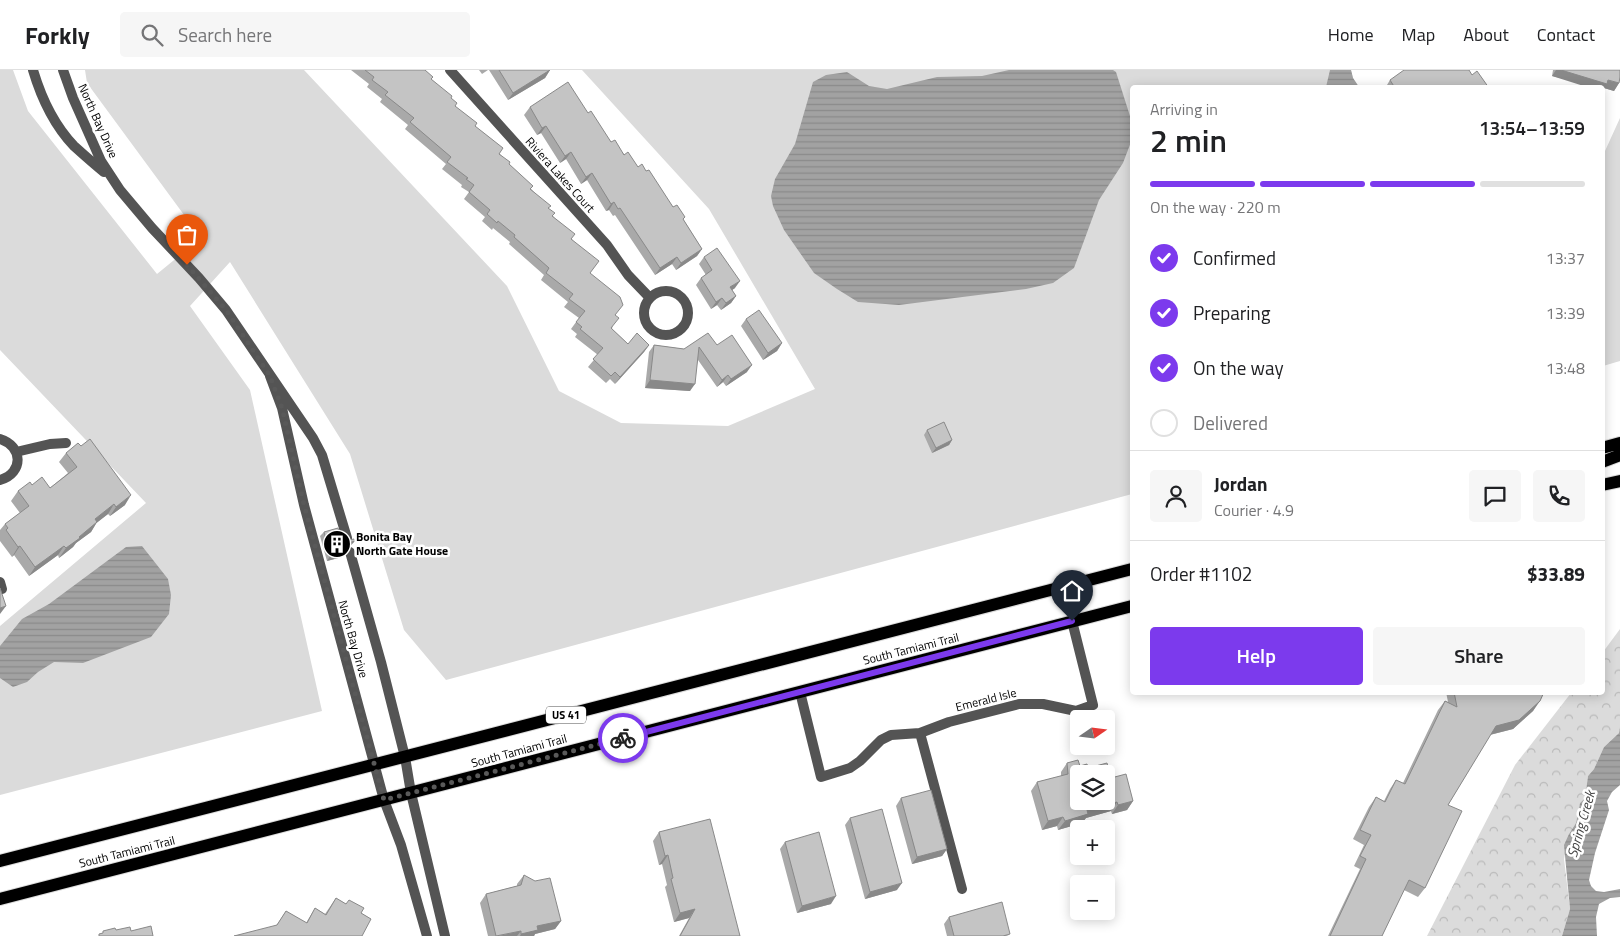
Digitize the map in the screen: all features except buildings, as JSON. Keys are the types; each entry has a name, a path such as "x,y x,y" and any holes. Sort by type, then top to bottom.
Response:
{"main road":[{"path":"1605,447 1620,443"},
{"path":"1605,461 1620,455"},
{"path":"1605,484 1620,481"},
{"name":"South Tamiami Trail","path":"0,861 1130,570"},
{"name":"South Tamiami Trail","path":"0,899 1130,606"}],"street":[{"name":"North Bay Drive","path":"33,70 46,102 63,131 74,145 114,181"},
{"name":"North Bay Drive","path":"63,70 73,98 101,160 114,181 152,228 226,310 314,438 322,455 347,538"},
{"name":"Riviera Lakes Court","path":"450,70 606,245 628,275 650,298"},
{"path":"660,291 675,292 684,300 688,312 684,326 676,333 668,335 659,334 652,330 648,325 644,312 650,298 660,291"},
{"name":"North Bay Drive","path":"270,376 282,408 304,505 384,800 401,845 427,936"},
{"path":"0,439 12,445 18,459 13,473 0,480"},
{"path":"16,452 50,444 66,444"},
{"name":"North Bay Drive","path":"350,552 405,757 411,793 445,936"},
{"name":"Emerald Isle","path":"800,692 821,777 850,768 860,761 881,740 891,735 920,733 949,722 1019,704 1043,704 1076,712 1093,705 1072,621"},
{"path":"920,733 962,889"}],"green space":[{"path":"0,70 13,70 28,111 157,274 201,238 87,83 85,70 304,70 507,286 559,391 621,423 728,426 815,389 709,209 582,70 1351,70 1358,85 1130,85 1130,495 446,680 404,630 350,454 230,262 190,306 250,390 322,711 0,795 0,626 146,503 0,350"},
{"path":"1620,118 1620,361 1605,365 1605,151"},
{"path":"1620,629 1620,727 1619,733 1604,747 1594,769 1588,776 1585,798 1580,803 1576,823 1569,834 1564,859 1570,909 1562,936 1427,936 1515,765 1569,695 1605,695 1605,649"}],"water":[{"path":"1009,70 1113,70 1116,72 1130,116 1130,145 1123,163 1099,200 1074,268 1053,283 1026,289 899,305 858,302 814,273 784,230 773,206 771,196 775,179 795,144 813,82 826,75 847,72 869,86 887,89 937,77 982,76"},
{"path":"1330,70 1351,70 1358,85 1326,85"},
{"path":"142,546 168,579 171,595 169,614 151,637 83,663 54,662 27,682 13,687 0,678 0,646 22,619 49,604 126,547"},
{"name":"Spring Creek","path":"1620,727 1620,785 1612,792 1607,801 1609,810 1595,853 1589,880 1591,886 1596,891 1604,892 1620,889 1620,897 1610,898 1599,904 1596,917 1597,936 1562,936 1570,909 1564,845 1576,823 1580,803 1585,798 1588,776 1594,769 1604,747 1619,733"}],"way so far":[{"path":"187,265 226,310 244,335 270,376 282,408 304,505 384,800 623,738"}],"place":[{"name":"Bonita Bay North Gate House","path":"337,544"}],"route":[{"path":"623,738 1072,621"}]}
